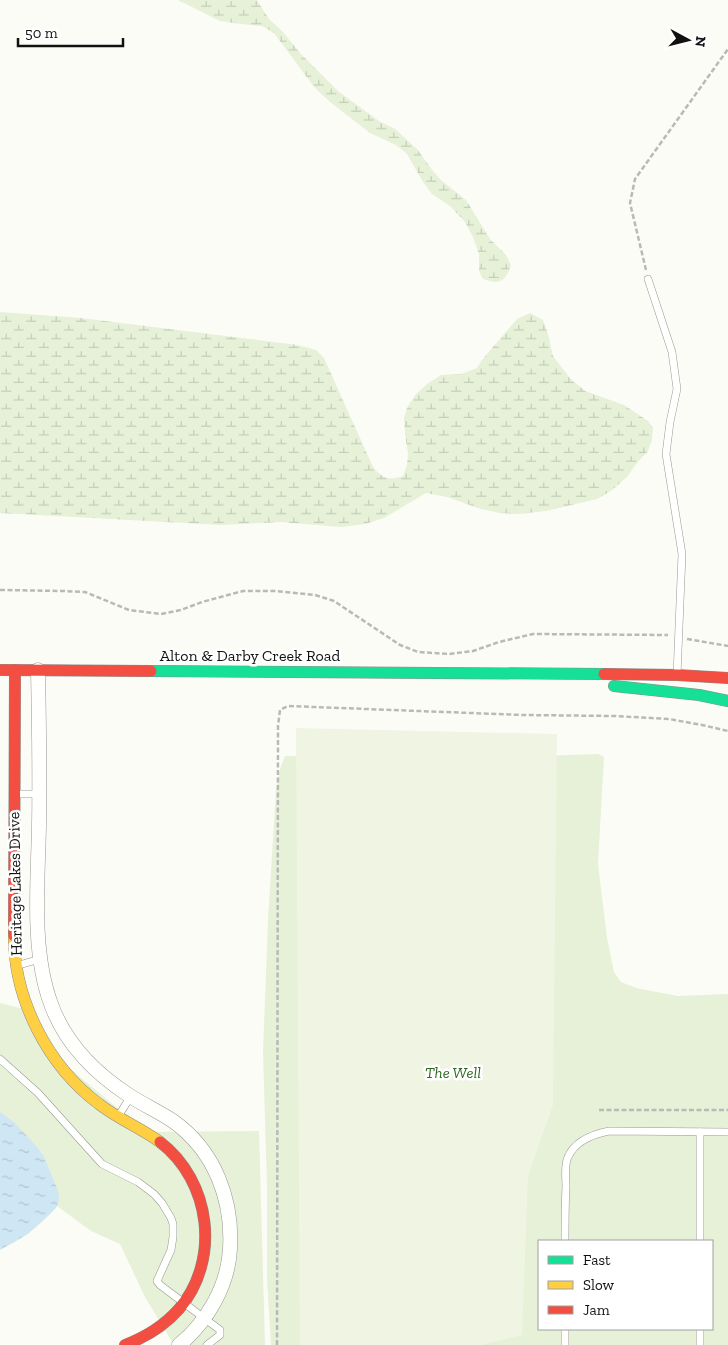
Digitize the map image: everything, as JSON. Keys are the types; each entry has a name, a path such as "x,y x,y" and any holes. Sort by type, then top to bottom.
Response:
{"main road":[{"name":"Alton & Darby Creek Road","path":"0,670 677,675 728,678"},
{"name":"Heritage Lakes Drive","path":"15,670 13,927 16,965 25,1001 50,1052 77,1085 104,1109 152,1136 170,1150 181,1162 197,1188 202,1201 206,1225 205,1251 198,1278 184,1303 176,1313 154,1331 125,1345"},
{"name":"Alton & Darby Creek Road","path":"500,674 699,695 728,701"}],"street":[{"name":"Heritage Lakes Drive","path":"38,670 38,926 40,959 51,1006 71,1041 92,1066 130,1096 175,1122 206,1154 221,1182 227,1203 231,1226 230,1254 224,1281 204,1318 179,1345"}],"lane":[{"path":"648,279 672,352 677,389 666,454 682,554 677,675"},
{"path":"14,794 39,794"},
{"path":"16,965 40,959"},
{"path":"0,1059 38,1093 102,1164 138,1182 154,1194 162,1203 172,1218 174,1237 171,1250 157,1281 220,1330 220,1335 207,1345"},
{"path":"118,1117 130,1096"},
{"path":"565,1240 567,1158 574,1148 596,1134 609,1131 728,1132"},
{"path":"700,1132 700,1240"},
{"path":"565,1330 565,1345"},
{"path":"700,1330 700,1345"}],"path":[{"path":"648,279 630,203 635,179 728,49"},
{"path":"0,590 85,592 129,610 161,614 182,610 202,602 243,591 275,591 315,595 334,601 400,645 418,652 449,654 473,650 533,634 679,635 683,638 699,642 728,646"},
{"path":"277,1345 278,726 280,710 288,706 615,716 669,719 728,731"},
{"path":"600,1110 728,1110"}],"green space":[{"path":"178,0 257,0 269,19 338,91 379,121 395,129 417,149 441,180 466,200 490,239 506,255 511,265 504,278 498,282 483,279 479,271 479,254 465,222 450,206 432,194 407,154 396,145 370,133 314,87 274,33 262,26 220,21"},
{"path":"0,312 81,318 298,345 316,350 324,358 373,467 386,478 403,476 407,465 408,453 404,418 407,408 415,395 441,375 461,374 477,368 517,319 530,313 543,320 553,356 570,378 585,391 624,405 648,421 653,428 652,440 648,451 627,477 611,491 597,499 546,511 519,514 499,513 447,497 426,493 384,518 365,524 341,527 281,522 221,525 0,513"},
{"name":"The Well","path":"296,728 557,734 553,1105 528,1176 522,1335 481,1345 300,1345"},
{"name":"The Well","path":"598,754 604,757 598,864 607,938 614,972 621,982 636,988 678,996 728,994 728,1345 271,1345 267,1280 267,1187 263,1052 268,920 276,790 280,769 285,756 447,759"},
{"path":"0,1003 28,1010 50,1052 146,1132 259,1131 265,1345 174,1345 145,1297 120,1244 91,1231 57,1206 45,1220 31,1231 0,1250"}],"water":[{"path":"0,1112 14,1122 38,1148 52,1176 58,1191 59,1200 56,1208 28,1234 0,1250"}],"traffic: fast":[{"path":"151,671 604,674"},
{"path":"614,686 699,695 728,701"}],"traffic: slow":[{"path":"14,936 20,984 27,1007 37,1030 64,1071 99,1104 160,1142"}],"traffic: jam":[{"path":"0,670 151,671"},
{"path":"14,936 15,670"},
{"path":"604,674 728,678"},
{"path":"125,1345 154,1330 179,1309 192,1289 201,1268 205,1245 204,1222 199,1199 190,1178 177,1158 160,1142"}]}
